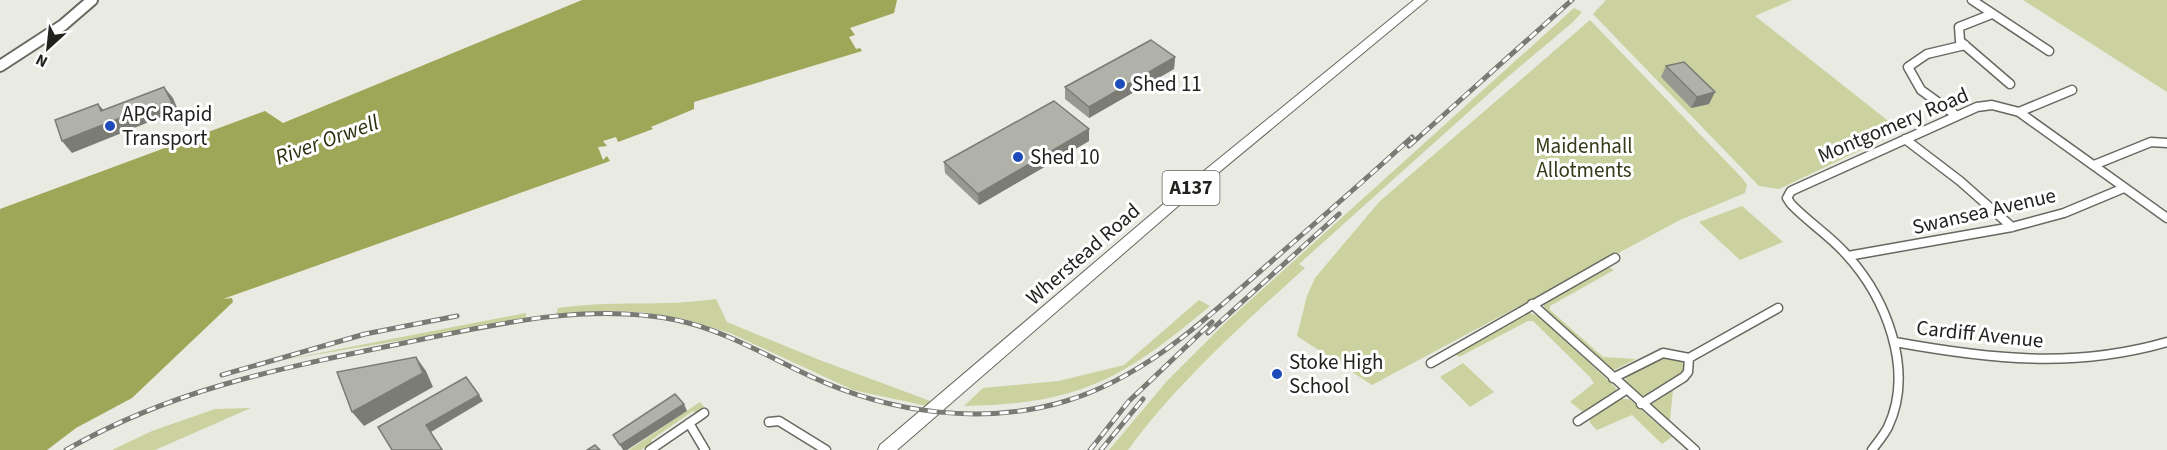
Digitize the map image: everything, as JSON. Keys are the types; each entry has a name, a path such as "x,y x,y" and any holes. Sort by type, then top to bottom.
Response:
{"main road":[{"name":"Wherstead Road","path":"886,450 1172,204 1421,0"}],"street":[{"path":"0,66 63,25 92,0"},
{"path":"1972,0 2049,51"},
{"path":"1992,14 1959,27 1960,41 2010,84"},
{"path":"1957,116 1918,88 1910,78 1908,67 1915,59 1965,45"},
{"path":"2019,112 2026,107 2072,90"},
{"name":"Montgomery Road","path":"1848,256 1822,230 1791,205 1787,198 1791,191 1977,106 1992,105 2019,112 2167,218"},
{"path":"1905,139 1960,181 2012,227"},
{"path":"2094,165 2151,142 2167,143"},
{"name":"Swansea Avenue","path":"1848,256 2012,227 2064,213 2124,188"},
{"path":"1848,256 1874,293 1895,342 1898,369 1897,396 1888,426 1872,450"},
{"path":"1431,363 1615,258"},
{"path":"1532,304 1695,450"},
{"path":"1613,378 1663,353 1689,358 1778,308"},
{"name":"Cardiff Avenue","path":"1895,342 1986,357 2038,359 2117,354 2167,342"},
{"path":"1641,404 1684,377 1688,372 1689,358"},
{"path":"1578,421 1626,390"},
{"path":"650,450 704,413"},
{"path":"769,422 779,421 826,450"},
{"path":"688,423 705,450"}],"green space":[{"path":"1606,0 1792,0 1755,16 1901,131 1779,189 1759,186 1593,14"},
{"path":"2023,0 2167,0 2167,92"},
{"path":"1574,8 1582,12 1573,22 1503,81 1299,264 1305,268 1190,377 1128,450 1109,450 1167,381 1224,324"},
{"name":"Maidenhall Allotments","path":"1590,20 1743,179 1747,185 1745,193 1680,220 1372,385 1297,336 1307,296 1315,278 1379,202"},
{"path":"1742,206 1783,242 1740,260 1699,222"},
{"path":"1607,266 1614,270 1550,306 1550,310 1603,357 1636,359 1614,370 1610,370 1544,311 1544,302"},
{"path":"716,299 727,322 817,359 933,402 927,406 853,390 730,333 684,319 640,312 607,311 558,314 278,361 526,313 526,318 556,314 558,308"},
{"path":"1199,300 1210,306 1151,352 1098,383 1070,393 1039,400 964,406 983,388 1059,381 1124,365"},
{"path":"1528,312 1540,317 1616,388 1615,393 1583,412 1570,402 1594,383 1533,321 1528,321 1459,357 1453,352"},
{"path":"1666,357 1681,360 1684,366 1682,372 1649,394 1640,396 1623,383 1628,375"},
{"path":"1463,363 1494,392 1470,407 1440,377"},
{"path":"1673,390 1670,420 1685,434 1683,435 1652,408 1652,404"},
{"path":"1620,399 1629,399 1672,437 1662,444 1632,415 1597,430 1590,423 1590,417"},
{"path":"700,402 705,408 697,413 693,411 651,440 653,443 641,450 629,450"},
{"path":"251,408 155,450 112,450 152,431 215,409"}],"water":[{"name":"River Orwell","path":"582,0 897,0 894,13 850,28 855,35 849,37 856,49 860,48 862,51 694,102 694,109 651,127 653,129 618,142 616,137 603,141 607,146 598,147 603,160 607,156 610,161 223,299 232,298 233,302 132,398 76,428 47,450 0,450 0,209 265,111 283,123"}],"building":[{"path":"1151,40 1175,57 1089,107 1065,87"},
{"path":"1684,62 1715,92 1697,97 1666,66"},
{"path":"164,87 172,103 158,108 156,104 62,141 55,120 98,104 101,111"},
{"name":"Shed 10","path":"1054,101 1089,129 978,194 944,162"},
{"path":"416,357 423,373 352,412 337,372"},
{"path":"466,377 479,395 426,425 442,450 392,450 378,427"},
{"path":"675,394 684,404 620,445 613,435"},
{"path":"595,445 600,450 587,450"}],"railway":[{"path":"1409,146 1572,0"},
{"path":"66,450 107,429 189,395 272,371 505,323 608,313 642,315 694,324 729,337 842,389 905,407 970,414 1034,409 1096,390 1124,376 1177,342 1226,302 1412,137"},
{"path":"1208,333 1339,214"},
{"path":"222,375 365,334 457,316"},
{"path":"1090,450 1129,401 1212,322"},
{"path":"1101,450 1143,399"}],"place":[{"name":"Shed 11","path":"1120,84"},
{"name":"APC Rapid Transport","path":"110,126"},
{"name":"Shed 10","path":"1018,157"},
{"name":"Stoke High School","path":"1277,374"}]}
